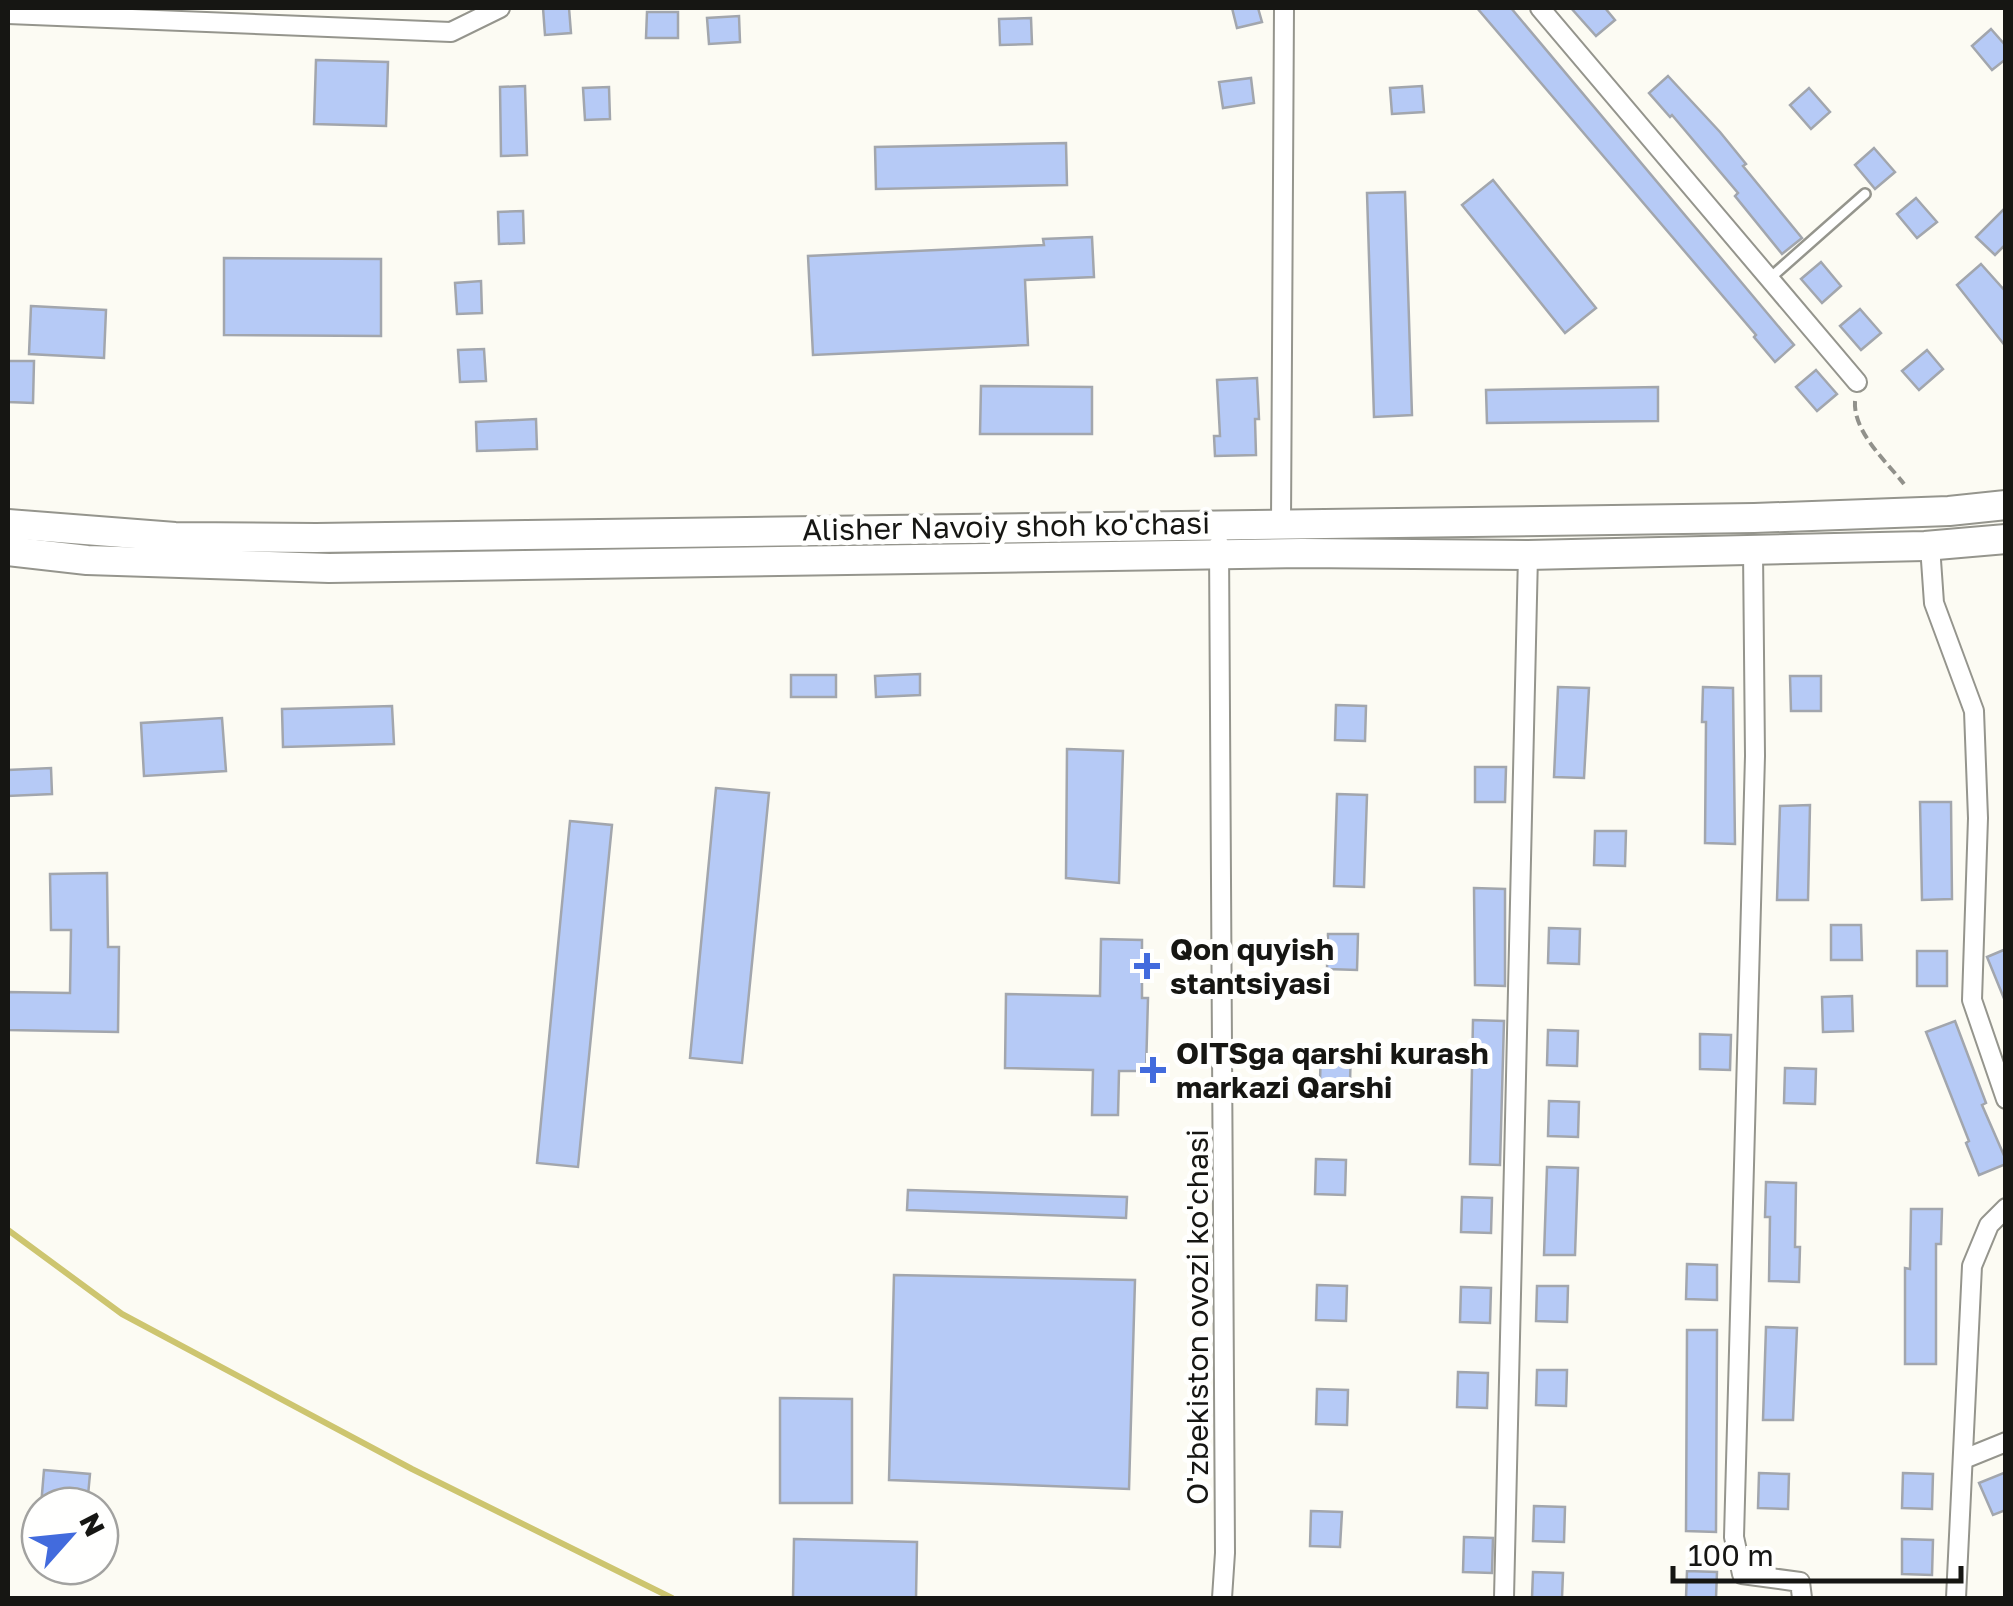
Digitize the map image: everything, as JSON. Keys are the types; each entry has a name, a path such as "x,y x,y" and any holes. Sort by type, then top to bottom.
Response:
{"main road":[{"name":"Alisher Navoiy shoh ko'chasi","path":"8,524 176,537 316,538 1754,518 1950,511 2006,505"},
{"name":"Alisher Navoiy shoh ko'chasi","path":"8,551 86,560 329,568 1219,554 1528,555 1930,546 2006,539"}],"street":[{"path":"267,25 280,8"},
{"path":"8,14 452,32 500,8"},
{"path":"1282,524 1284,8"},
{"path":"1540,8 1857,382"},
{"name":"O'zbekiston ovozi ko'chasi","path":"1219,525 1225,1514 1222,1598"},
{"path":"1930,546 1934,603 1974,711 1978,818 1972,1000 2006,1098"},
{"path":"1753,550 1755,756 1734,1537 1742,1574 1800,1582 1802,1598"},
{"path":"1504,1598 1528,555"},
{"path":"1956,1598 1972,1266 1989,1224 2006,1208"},
{"path":"1964,1458 2006,1442"}],"lane":[{"path":"1770,278 1866,194"}],"path":[{"path":"1857,382 1854,409 1863,432 1904,484"}],"building":[{"path":"543,8 569,8 571,33 545,35"},
{"path":"1232,8 1258,8 1262,22 1237,28"},
{"path":"1477,8 1511,8 1794,345 1775,362 1756,335"},
{"path":"1571,8 1605,8 1615,20 1596,36"},
{"path":"647,12 678,12 678,38 646,38"},
{"path":"739,16 740,42 709,44 707,18"},
{"path":"1031,18 1032,44 1000,45 999,19"},
{"path":"1991,29 2006,46 2006,59 1992,70 1972,46"},
{"path":"316,60 388,62 386,126 314,124"},
{"path":"1668,76 1720,132 1802,238 1782,254 1735,196 1738,193 1649,93"},
{"path":"1251,78 1254,103 1223,108 1219,82"},
{"path":"525,86 527,155 501,156 500,87"},
{"path":"1422,86 1424,112 1392,114 1390,88"},
{"path":"609,87 610,119 585,120 583,88"},
{"path":"1809,88 1830,112 1811,129 1790,105"},
{"path":"1066,143 1067,185 876,189 875,147"},
{"path":"1874,148 1895,172 1875,189 1855,165"},
{"path":"1493,180 1596,308 1565,333 1462,205"},
{"path":"1405,192 1412,415 1374,417 1367,193"},
{"path":"1916,198 1937,222 1917,238 1897,214"},
{"path":"2006,207 2006,244 1995,255 1976,237"},
{"path":"523,211 524,243 499,244 498,212"},
{"path":"1092,237 1094,277 1025,280 1028,345 813,355 808,256 1044,245 1043,239"},
{"path":"224,258 381,259 381,336 224,335"},
{"path":"1821,262 1841,286 1822,303 1801,279"},
{"path":"1981,264 2006,292 2006,347 1957,285"},
{"path":"481,281 482,313 457,314 455,283"},
{"path":"31,306 106,310 104,358 29,354"},
{"path":"1860,309 1881,333 1861,350 1840,326"},
{"path":"484,349 486,381 460,382 458,350"},
{"path":"1927,350 1943,369 1919,390 1902,371"},
{"path":"8,361 34,361 33,403 8,402"},
{"path":"1816,370 1837,394 1817,411 1796,387"},
{"path":"1257,378 1256,455 1215,456 1214,436 1220,436 1217,380"},
{"path":"981,386 1092,387 1092,434 980,434"},
{"path":"1658,387 1658,421 1487,423 1486,390"},
{"path":"536,419 537,449 477,451 476,422"},
{"path":"920,674 920,695 876,697 875,676"},
{"path":"791,675 836,675 836,697 791,697"},
{"path":"1790,676 1821,676 1821,711 1791,711"},
{"path":"1558,687 1589,688 1584,778 1554,777"},
{"path":"1703,687 1733,688 1735,844 1705,843"},
{"path":"1336,705 1366,706 1365,741 1335,740"},
{"path":"392,706 394,744 283,747 282,709"},
{"path":"222,718 226,771 144,776 141,723"},
{"path":"1067,749 1123,751 1119,883 1066,878"},
{"path":"1475,767 1506,767 1505,802 1475,802"},
{"path":"51,768 52,794 8,796 8,770"},
{"path":"716,788 769,793 742,1063 690,1058"},
{"path":"1337,794 1367,795 1364,887 1334,886"},
{"path":"1920,802 1951,802 1952,899 1922,900"},
{"path":"1810,805 1808,900 1777,900 1780,806"},
{"path":"570,821 612,825 578,1167 537,1163"},
{"path":"1595,831 1626,831 1625,866 1594,865"},
{"path":"107,873 108,947 119,947 118,1032 8,1030 8,992 70,993 71,930 51,930 50,874"},
{"path":"1474,888 1505,889 1505,986 1475,985"},
{"path":"1831,925 1861,925 1862,960 1831,960"},
{"path":"1549,928 1580,929 1579,964 1548,963"},
{"path":"1328,934 1358,934 1357,970 1327,969"},
{"path":"1101,939 1142,940 1142,998 1148,998 1146,1071 1119,1071 1118,1115 1092,1115 1093,1070 1005,1068 1006,994 1100,996"},
{"path":"2006,949 2006,1001 2005,1001 1987,957"},
{"path":"1917,951 1947,951 1947,986 1917,986"},
{"path":"1852,996 1853,1031 1823,1032 1822,997"},
{"path":"1473,1020 1504,1021 1500,1165 1470,1164"},
{"path":"1955,1021 1986,1103 1982,1105 2006,1160 2006,1164 1979,1175 1926,1032"},
{"path":"1548,1030 1578,1031 1577,1066 1547,1065"},
{"path":"1700,1034 1731,1035 1730,1070 1700,1069"},
{"path":"1321,1046 1351,1047 1350,1082 1320,1081"},
{"path":"1785,1068 1816,1069 1815,1104 1784,1103"},
{"path":"1549,1101 1579,1102 1578,1137 1548,1136"},
{"path":"1316,1159 1346,1160 1345,1195 1315,1194"},
{"path":"1547,1167 1578,1168 1575,1255 1544,1255"},
{"path":"1766,1182 1796,1183 1799,1282 1769,1281"},
{"path":"908,1190 1127,1197 1126,1218 907,1210"},
{"path":"1462,1197 1492,1198 1491,1233 1461,1232"},
{"path":"1911,1209 1942,1209 1941,1244 1936,1244 1936,1364 1905,1364 1905,1268 1910,1269"},
{"path":"1687,1264 1717,1265 1717,1300 1686,1299"},
{"path":"894,1275 1135,1280 1129,1489 889,1480"},
{"path":"1317,1285 1347,1286 1346,1321 1316,1320"},
{"path":"1537,1286 1568,1286 1567,1322 1536,1321"},
{"path":"1461,1287 1491,1288 1490,1323 1460,1322"},
{"path":"1766,1327 1797,1328 1793,1420 1763,1420"},
{"path":"1687,1330 1717,1330 1716,1532 1686,1531"},
{"path":"1537,1370 1567,1370 1566,1406 1536,1405"},
{"path":"1458,1372 1488,1373 1487,1408 1457,1407"},
{"path":"1317,1389 1348,1390 1347,1425 1316,1424"},
{"path":"780,1398 852,1399 852,1503 780,1503"},
{"path":"44,1470 90,1474 89,1486 43,1486"},
{"path":"2006,1472 2006,1510 1993,1515 1979,1483"},
{"path":"1759,1473 1789,1474 1788,1509 1758,1508"},
{"path":"1903,1473 1933,1474 1932,1509 1902,1508"},
{"path":"1534,1506 1565,1507 1564,1542 1533,1541"},
{"path":"1311,1511 1342,1512 1340,1547 1310,1546"},
{"path":"1464,1537 1493,1538 1492,1573 1463,1572"},
{"path":"794,1539 917,1542 916,1598 793,1598"},
{"path":"1902,1539 1933,1540 1932,1575 1902,1574"},
{"path":"1687,1571 1717,1572 1716,1598 1686,1598"},
{"path":"1533,1572 1563,1573 1562,1598 1532,1598"}],"waterway":[{"path":"8,1230 122,1314 412,1469 672,1598"}],"place":[{"name":"Qon quyish stantsiyasi","path":"1147,966"},
{"name":"OITSga qarshi kurash markazi Qarshi","path":"1153,1070"}]}
